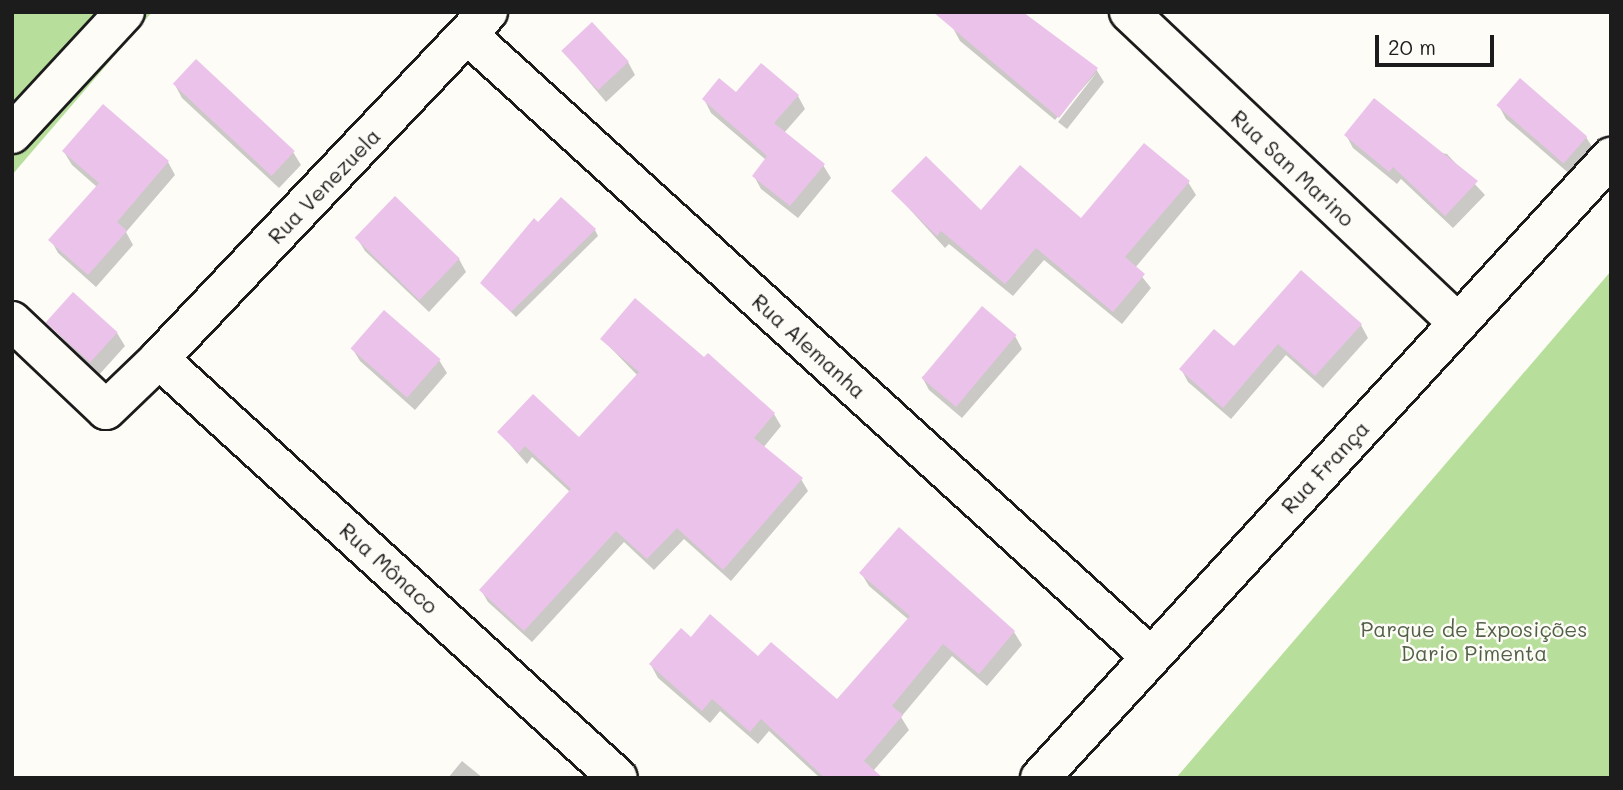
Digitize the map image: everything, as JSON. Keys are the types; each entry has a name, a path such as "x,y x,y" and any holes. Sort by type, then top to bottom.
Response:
{"street":[{"path":"12,134 125,12"},
{"name":"Rua San Marino","path":"1129,12 1458,323"},
{"name":"Rua Venezuela","path":"12,321 106,410 159,359 478,24"},
{"name":"Rua Alemanha","path":"478,24 1151,657"},
{"name":"Rua França","path":"1040,778 1611,157"},
{"name":"Rua Mônaco","path":"159,359 618,778"}],"green space":[{"path":"12,12 152,12 12,175"},
{"name":"Parque de Exposições Dario Pimenta","path":"1611,271 1611,778 1176,778"}],"building":[{"path":"933,12 1023,12 1098,68 1059,118"},
{"path":"592,22 629,61 598,90 561,51"},
{"path":"196,59 295,151 272,176 173,84"},
{"path":"761,63 799,95 774,123 825,164 790,206 752,176 767,156 702,99 719,78 736,92"},
{"path":"1520,78 1587,136 1564,164 1496,105"},
{"path":"1374,98 1478,181 1445,216 1393,167 1389,172 1344,135"},
{"path":"103,104 169,161 117,222 127,231 88,275 48,240 99,183 62,151"},
{"path":"1144,143 1190,181 1125,257 1145,274 1113,312 1036,248 1005,284 941,231 937,236 891,191 926,156 981,210 1020,165 1081,218"},
{"path":"395,196 460,259 419,300 355,238"},
{"path":"561,197 596,229 511,312 480,283 534,218 538,222"},
{"path":"1301,270 1362,324 1315,376 1278,344 1223,408 1179,369 1214,329 1234,346"},
{"path":"73,292 118,332 90,363 46,322"},
{"path":"635,298 704,357 708,353 775,413 754,438 803,478 723,570 677,528 647,559 616,531 524,631 479,590 571,489 525,446 519,453 497,432 533,394 579,437 639,372 600,339"},
{"path":"982,306 1016,335 956,407 922,378"},
{"path":"384,310 441,359 407,398 351,348"},
{"path":"899,527 1015,631 979,674 943,644 892,706 903,715 864,761 883,778 825,778 761,719 750,732 712,699 702,711 649,664 681,628 691,637 710,614 758,656 771,642 837,699 910,616 859,573"}]}
